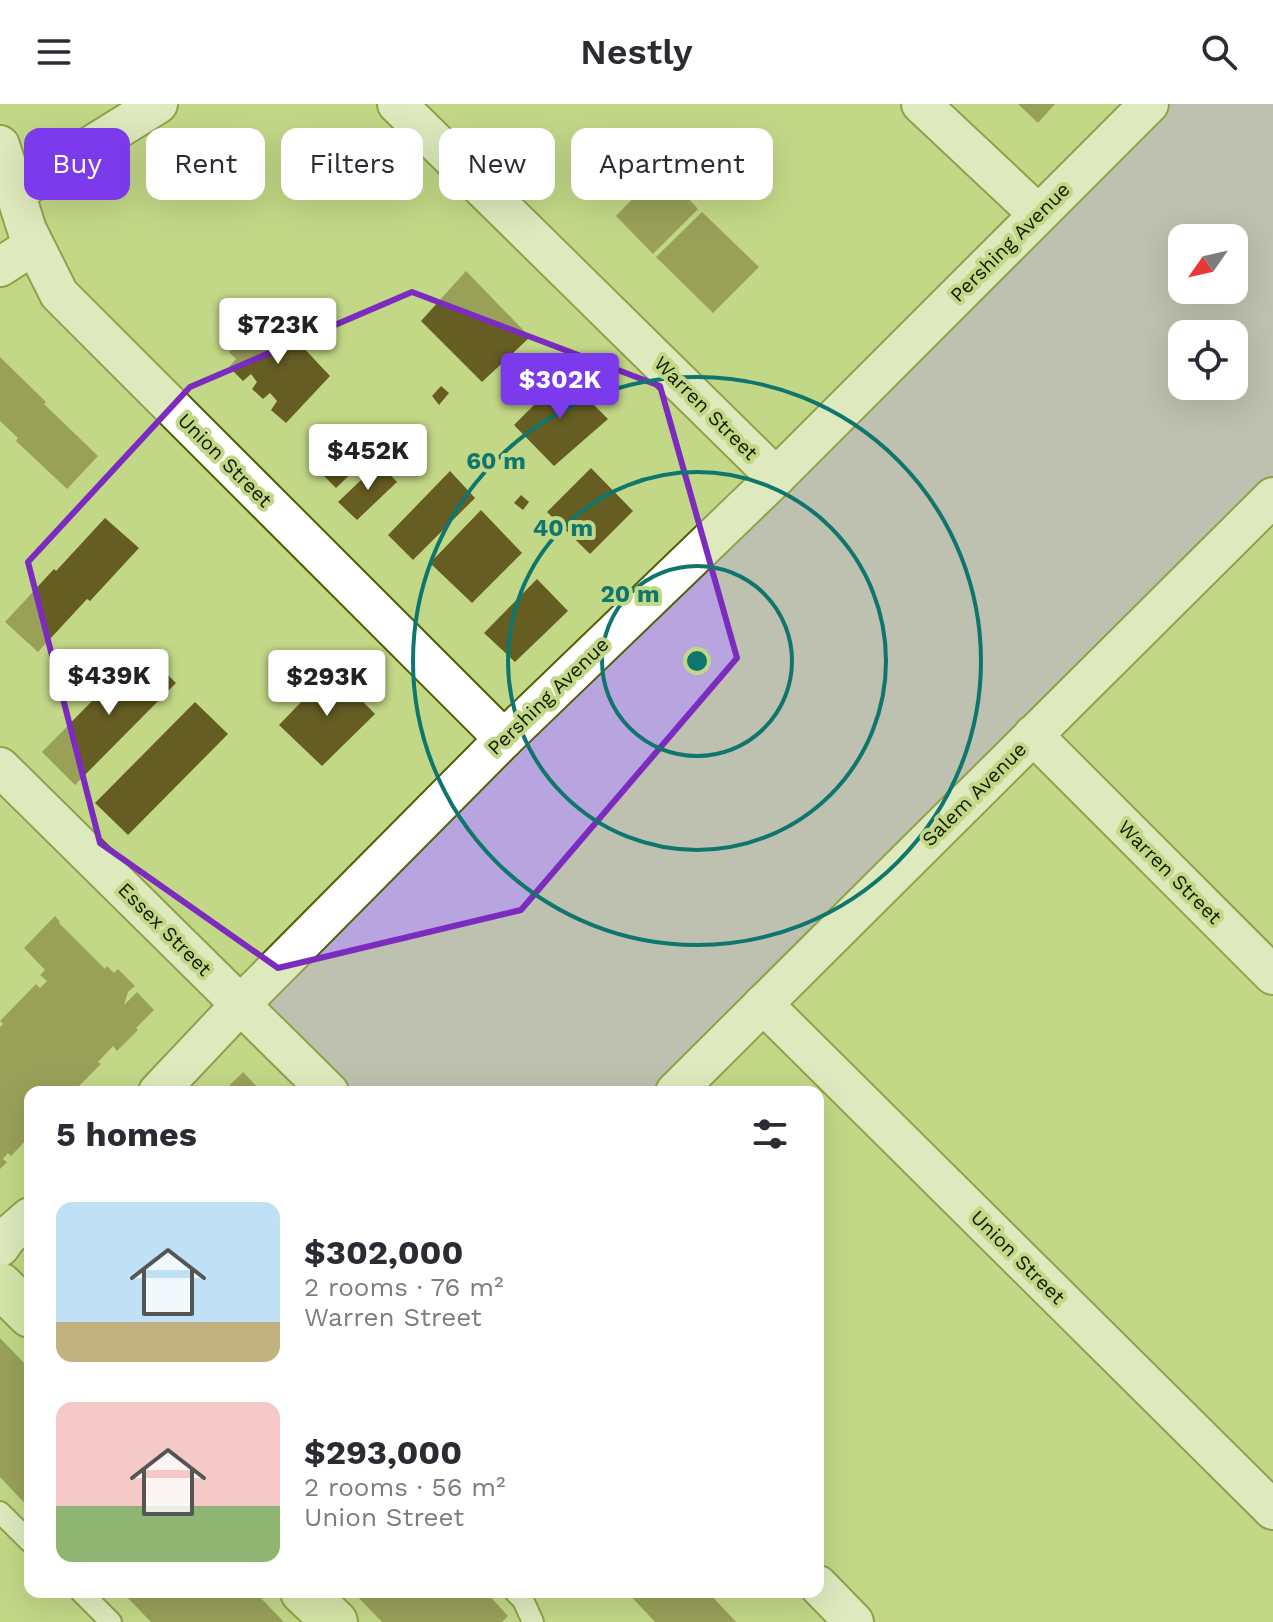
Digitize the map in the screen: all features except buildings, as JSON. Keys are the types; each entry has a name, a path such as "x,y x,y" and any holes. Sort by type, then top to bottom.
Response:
{"street":[{"path":"15,193 158,104"},
{"name":"Warren Street","path":"397,104 776,477"},
{"path":"921,104 1038,214"},
{"name":"Pershing Avenue","path":"164,1086 504,739 776,477 1149,104"},
{"name":"Union Street","path":"0,145 27,230 59,294 504,739"},
{"path":"0,267 34,245"},
{"name":"Salem Avenue","path":"681,1086 1273,497"},
{"name":"Warren Street","path":"1033,735 1273,975"},
{"name":"Essex Street","path":"0,767 323,1086"},
{"name":"Union Street","path":"763,1004 1273,1510"},
{"path":"0,1247 24,1222"},
{"path":"0,1285 24,1309"},
{"path":"824,1591 854,1622"},
{"path":"309,1598 335,1622"}],"lane":[{"path":"0,1512 24,1536"},
{"path":"87,1598 111,1622"},
{"path":"521,1598 533,1622 552,1622"}],"highlighted area":[{"path":"412,292 660,386 737,658 521,910 278,968 100,843 28,562 190,387"}],"shaded area":[{"path":"1145,104 1273,104 1273,507 689,1086 343,1086 254,990"}]}
